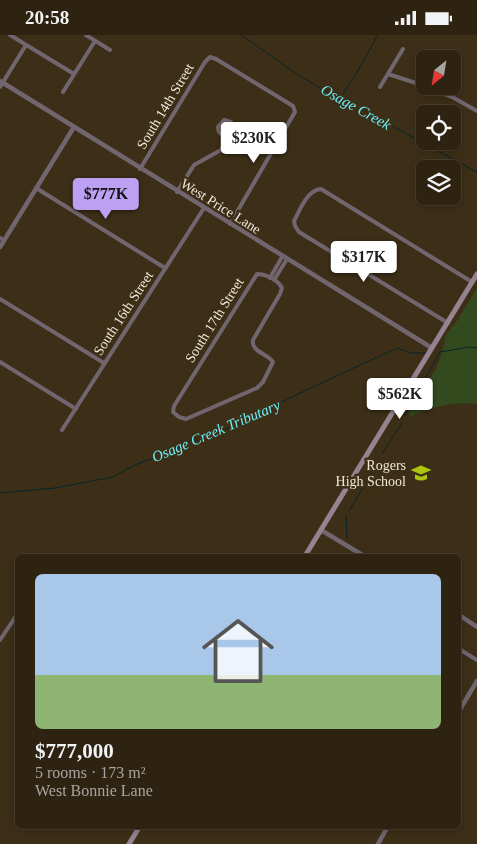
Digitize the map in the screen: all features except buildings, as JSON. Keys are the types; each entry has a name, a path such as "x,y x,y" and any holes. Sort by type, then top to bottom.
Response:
{"main road":[{"path":"308,554 477,274"},
{"path":"129,844 138,829"}],"street":[{"path":"10,35 74,74"},
{"path":"86,35 110,50"},
{"path":"63,92 95,41"},
{"path":"1,83 26,45"},
{"path":"380,87 403,49"},
{"name":"South 14th Street","path":"140,169 204,62 210,57 293,106 295,112 230,224"},
{"path":"388,74 416,83"},
{"name":"West Price Lane","path":"1,83 432,348"},
{"path":"450,95 477,111"},
{"path":"177,192 196,163 223,148 234,125 231,121 224,120 218,127 219,132 227,139"},
{"path":"0,247 2,239 74,127"},
{"path":"36,188 165,268"},
{"path":"448,323 299,232 295,227 294,221 311,193 316,189 321,189 472,282"},
{"name":"South 16th Street","path":"62,430 204,208"},
{"path":"284,258 274,280 270,277 284,258"},
{"name":"South 17th Street","path":"270,277 257,274 253,278 174,406 173,412 178,417 186,419 253,389 262,382 273,362 252,345 253,340 280,294 282,288 274,280"},
{"path":"0,299 104,363"},
{"path":"0,362 76,409"},
{"path":"321,530 361,554"},
{"path":"461,616 477,627"},
{"path":"0,641 15,618"},
{"path":"461,650 477,661"},
{"path":"461,706 477,681"},
{"path":"378,844 386,829"}],"green space":[{"path":"477,288 477,404 460,403 411,416 409,413 438,365 445,336 457,321"}],"waterway":[{"name":"Osage Creek","path":"241,35 298,75 328,93 477,172"},
{"path":"340,99 378,35"},
{"path":"405,415 440,352 469,347 477,348"},
{"name":"Osage Creek Tributary","path":"0,493 55,488 113,477 135,465 234,426 397,348 412,353 425,353"},
{"path":"382,454 402,423"},
{"path":"349,511 378,462"},
{"path":"346,516 347,538"}],"place":[{"name":"Rogers High School","path":"421,473"}]}
